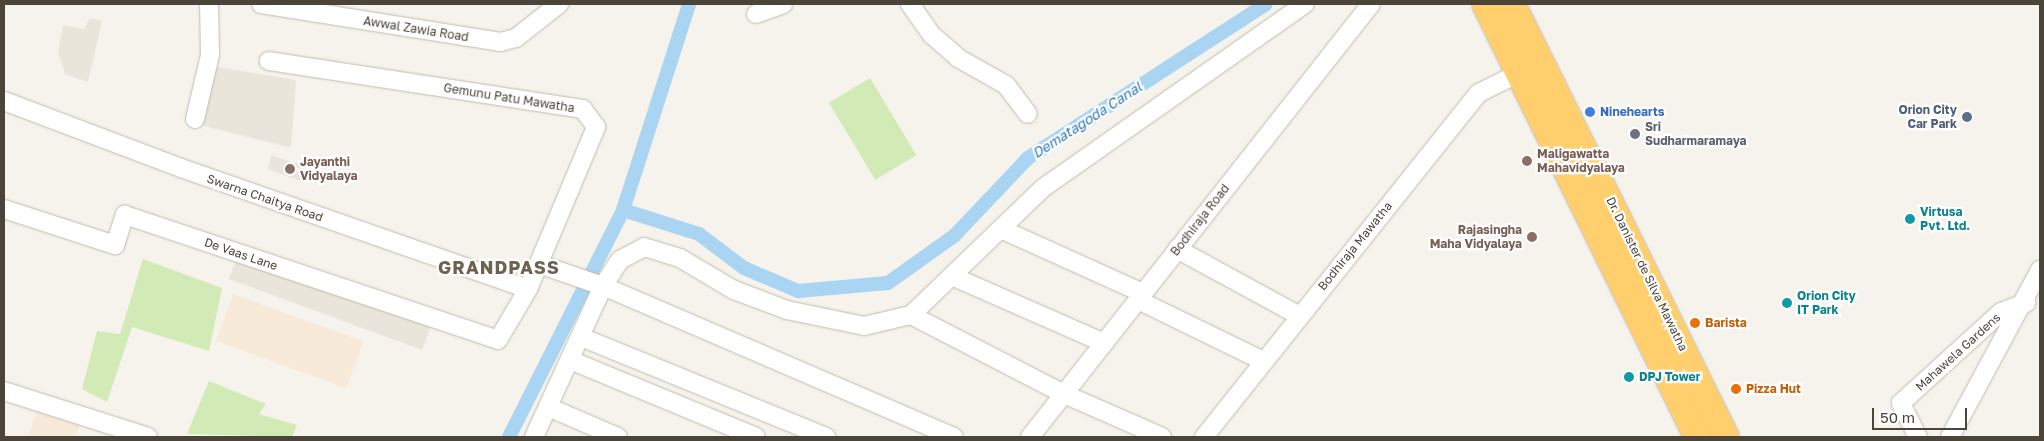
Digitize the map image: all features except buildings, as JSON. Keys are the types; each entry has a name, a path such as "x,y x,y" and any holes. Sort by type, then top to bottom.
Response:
{"highway":[{"name":"Dr. Danister de Silva Mawatha","path":"1485,4 1521,72 1694,436"},
{"name":"Dr. Danister de Silva Mawatha","path":"1512,4 1722,430"},
{"path":"1694,436 1722,430"}],"street":[{"path":"195,119 210,55 209,4"},
{"name":"Awwal Zawia Road","path":"261,4 500,42 516,38 559,4"},
{"path":"756,14 783,4"},
{"path":"910,4 932,35 958,58 1006,85 1028,114"},
{"path":"534,437 603,286 620,260 644,247 680,258 734,290 787,310 864,326 911,315 954,277 1043,188 1305,4"},
{"name":"Bodhiraja Road","path":"1030,437 1370,4"},
{"name":"Gemunu Patu Mawatha","path":"269,61 583,109 596,127 528,288 498,340"},
{"name":"Bodhiraja Mawatha","path":"1204,437 1298,315 1479,93 1521,72"},
{"name":"Swarna Chaitya Road","path":"4,101 181,168 528,288"},
{"name":"De Vaas Lane","path":"4,209 115,245 125,215 498,340"},
{"path":"1001,229 1140,296 1263,360"},
{"path":"1177,249 1298,315"},
{"path":"539,264 603,286 954,437"},
{"name":"Mahawela Gardens","path":"1950,437 2026,303 2040,270"},
{"path":"954,277 1104,343"},
{"name":"Mahawela Gardens","path":"1918,437 1901,403 2001,312 2026,303"},
{"path":"911,315 1064,394 1162,437"},
{"path":"581,337 826,437"},
{"path":"570,360 756,437"},
{"path":"4,391 148,437"},
{"path":"548,407 618,437"}],"shaded area":[{"path":"90,18 102,21 88,82 65,74 58,52 63,25 84,29"},
{"path":"217,67 296,80 291,148 201,125"},
{"path":"271,155 305,166 303,182 268,169"},
{"path":"237,258 432,323 422,350 229,279"},
{"path":"233,294 364,342 347,389 216,341"},
{"path":"37,409 80,423 75,437 28,437"}],"green space":[{"path":"870,78 916,155 875,180 829,103"},
{"path":"143,259 222,288 209,351 132,327 107,402 82,389 97,331 120,334"},
{"path":"209,381 266,404 259,414 297,425 292,437 187,434"}],"waterway":[{"path":"509,437 623,210 689,4"},
{"name":"Dematagoda Canal","path":"623,210 699,234 744,268 798,291 888,283 954,236 1028,158 1266,4"}],"place":[{"name":"Ninehearts","path":"1590,112"},
{"name":"Orion City Car Park","path":"1967,117"},
{"name":"Sri Sudharmaramaya","path":"1635,134"},
{"name":"Maligawatta Mahavidyalaya","path":"1527,161"},
{"name":"Jayanthi Vidyalaya","path":"290,169"},
{"name":"Virtusa Pvt. Ltd.","path":"1910,219"},
{"name":"Rajasingha Maha Vidyalaya","path":"1532,237"},
{"name":"Orion City IT Park","path":"1787,303"},
{"name":"Barista","path":"1695,323"},
{"name":"DPJ Tower","path":"1629,377"},
{"name":"Pizza Hut","path":"1736,389"}],"district":[{"name":"GRANDPASS","path":"499,267"}]}
